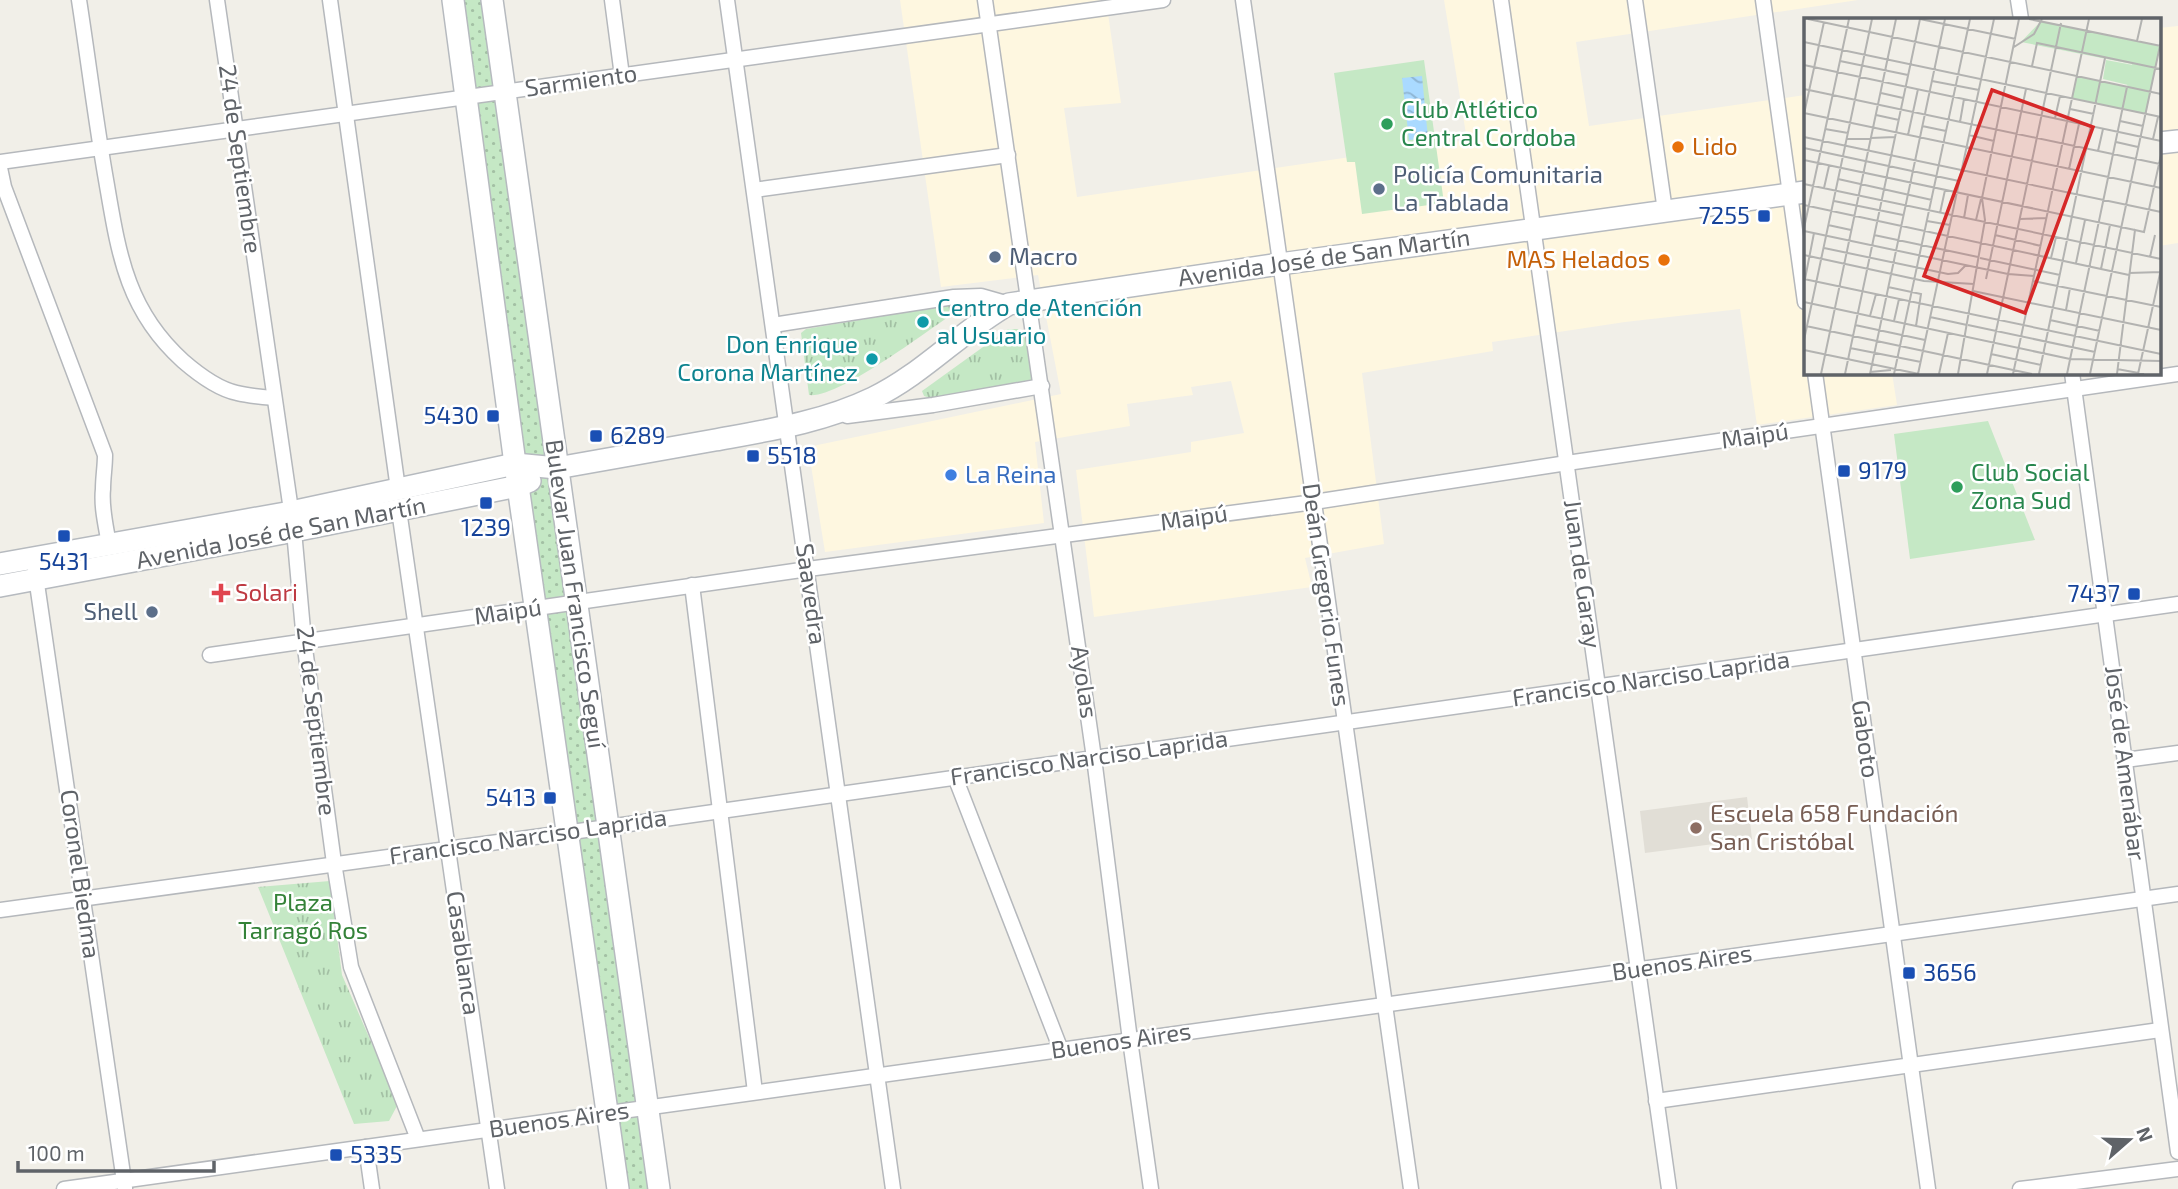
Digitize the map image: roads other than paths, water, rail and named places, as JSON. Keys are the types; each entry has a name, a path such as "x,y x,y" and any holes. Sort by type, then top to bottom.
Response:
{"main road":[{"name":"Bulevar Juan Francisco Seguí","path":"453,0 515,464 618,1189"},
{"name":"Bulevar Juan Francisco Seguí","path":"492,0 659,1189"},
{"path":"2160,143 2178,141"},
{"name":"Avenida José de San Martín","path":"0,564 35,569 398,500 519,486 557,468 822,419 877,396 977,324 1020,302 1798,193"},
{"name":"Avenida José de San Martín","path":"398,500 515,464 557,468"},
{"name":"Avenida José de San Martín","path":"0,586 35,569 109,545 292,521"}],"street":[{"path":"79,0 100,148 125,276 141,313 163,343 198,374 236,393 274,398"},
{"name":"24 de Septiembre","path":"217,0 292,521 304,641 351,967 418,1139"},
{"name":"Casablanca","path":"330,0 398,500 497,1189"},
{"path":"612,0 622,76"},
{"name":"Saavedra","path":"727,0 893,1189"},
{"name":"Ayolas","path":"985,0 1008,155 1020,302 1042,386 1151,1189"},
{"name":"Sarmiento","path":"0,162 989,24 1115,3 1163,0"},
{"name":"Deán Gregorio Funes","path":"1243,0 1343,723 1411,1189"},
{"name":"Juan de Garay","path":"1501,0 1669,1189"},
{"path":"1635,0 1665,211"},
{"path":"1763,0 1798,193 1804,286"},
{"path":"2018,0 2021,18"},
{"path":"754,190 1008,155"},
{"path":"0,168 4,187 105,456 106,471 102,490 109,545"},
{"name":"Avenida José de San Martín","path":"773,325 954,297 981,296 1020,302"},
{"name":"Gaboto","path":"1815,374 1928,1189"},
{"name":"José de Amenábar","path":"2072,374 2178,1152"},
{"name":"Maipú","path":"209,655 808,569 1314,502 2178,374"},
{"name":"Avenida José de San Martín","path":"822,419 933,405 1042,386"},
{"name":"Coronel Biedma","path":"35,569 124,1185"},
{"path":"692,586 755,1092"},
{"name":"Francisco Narciso Laprida","path":"0,910 608,827 2178,604"},
{"path":"2125,760 2178,753"},
{"path":"955,777 1060,1049"},
{"name":"Buenos Aires","path":"64,1189 124,1185 418,1139 2178,894"},
{"path":"1656,1101 2161,1030"},
{"path":"366,1147 372,1189"},
{"path":"2020,1189 2178,1169"}],"water":[{"path":"1422,76 1428,138 1409,140 1402,78"}],"place":[{"name":"Club Atlético Central Cordoba","path":"1387,124"},
{"name":"Lido","path":"1678,147"},
{"name":"Policía Comunitaria La Tablada","path":"1379,189"},
{"name":"7255","path":"1764,216"},
{"name":"Macro","path":"995,257"},
{"name":"MAS Helados","path":"1664,260"},
{"name":"Centro de Atención al Usuario","path":"923,322"},
{"name":"Don Enrique Corona Martínez","path":"872,359"},
{"name":"5430","path":"493,416"},
{"name":"6289","path":"596,436"},
{"name":"5518","path":"753,456"},
{"name":"9179","path":"1844,471"},
{"name":"La Reina","path":"951,475"},
{"name":"Club Social Zona Sud","path":"1957,487"},
{"name":"1239","path":"486,503"},
{"name":"5431","path":"64,536"},
{"name":"Solari","path":"221,593"},
{"name":"7437","path":"2134,594"},
{"name":"Shell","path":"152,612"},
{"name":"5413","path":"550,798"},
{"name":"Escuela 658 Fundación San Cristóbal","path":"1696,828"},
{"name":"3656","path":"1909,973"},
{"name":"5335","path":"336,1155"}],"park label":[{"name":"Plaza Tarragó Ros","path":"303,917"}]}
